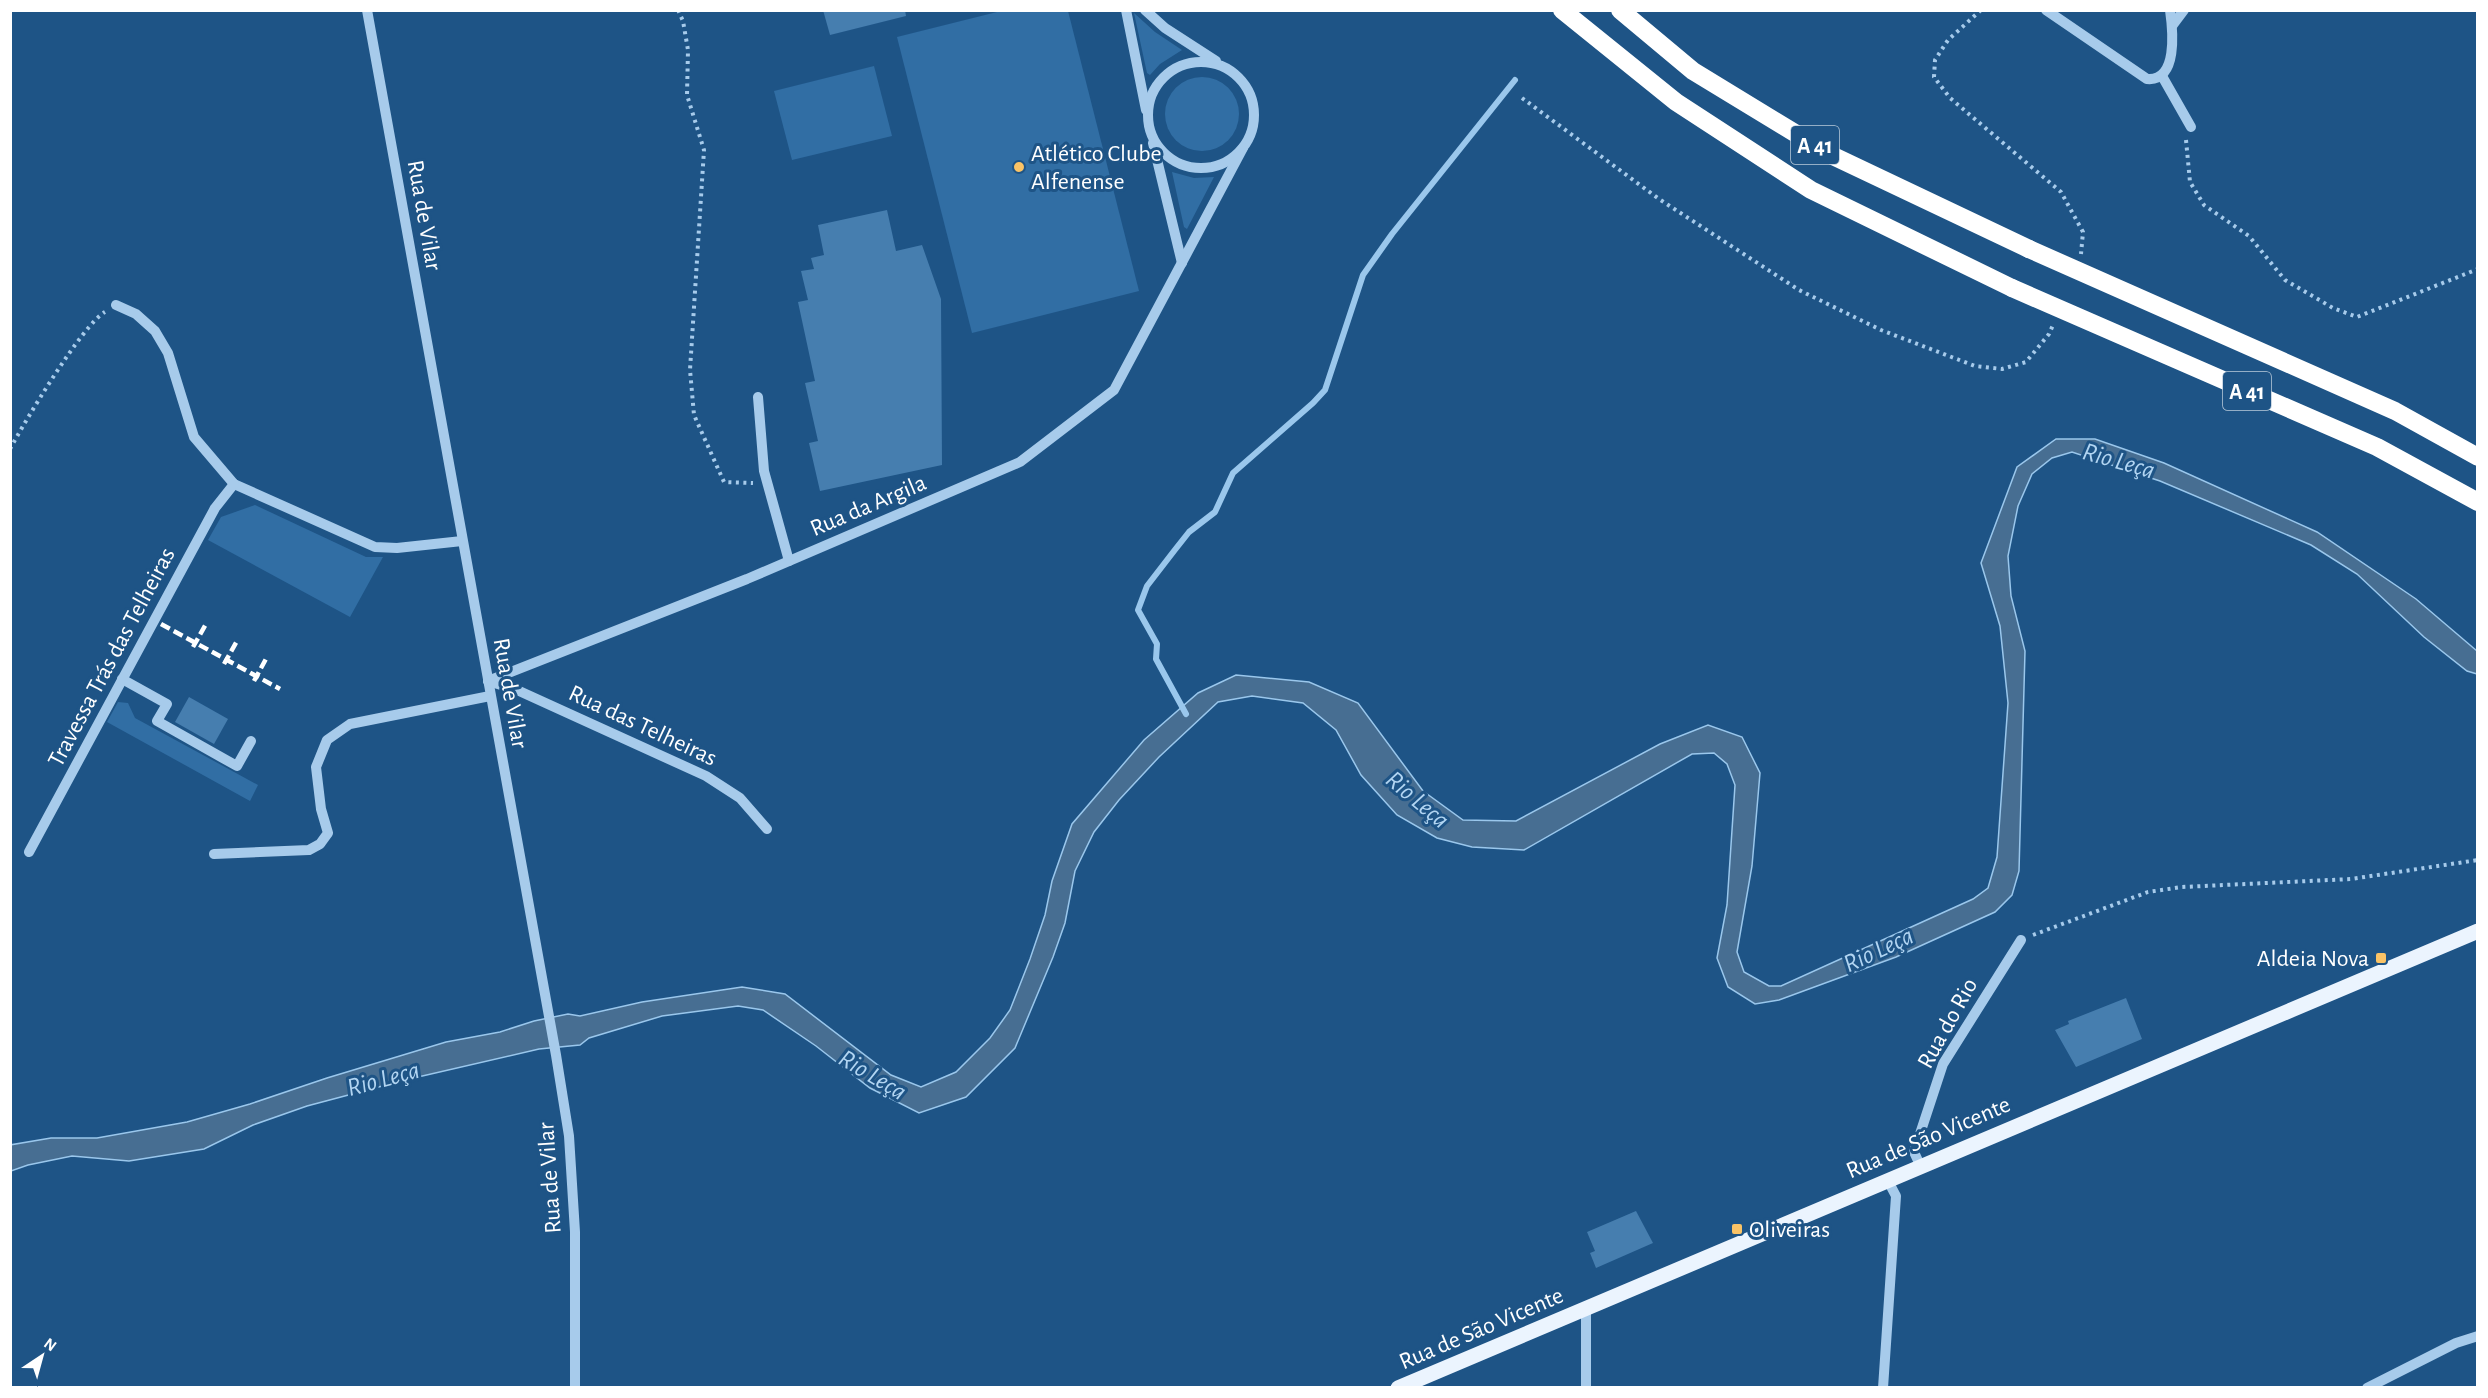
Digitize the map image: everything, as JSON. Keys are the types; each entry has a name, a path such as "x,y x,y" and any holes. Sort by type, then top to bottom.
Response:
{"highway":[{"name":"A 41","path":"1562,10 1676,102 1811,190 2012,288 2377,447 2478,502"},
{"name":"A 41","path":"1620,10 1693,70 1832,154 2028,249 2395,411 2478,457"}],"main road":[{"name":"Rua de São Vicente","path":"1398,1388 1920,1165 2478,931"}],"street":[{"name":"Rua de Vilar","path":"367,10 569,1136 574,1221 575,1388"},
{"path":"1126,10 1150,134 1182,263"},
{"name":"Rua da Argila","path":"488,681 789,561 1020,462 1114,390 1251,133 1254,116 1252,99 1244,83 1231,71 1165,28 1145,10"},
{"path":"2046,10 2147,79 2156,80 2162,76 2169,63 2172,26 2170,10"},
{"path":"2172,26 2184,10"},
{"path":"1147,118 1149,101 1156,85 1167,73 1182,64 1199,61 1216,64 1231,71"},
{"path":"2162,76 2191,127"},
{"path":"1150,134 1159,149 1172,160 1186,166 1202,168 1217,166 1232,159 1243,148"},
{"path":"116,305 136,314 155,331 168,353 194,438 234,484 375,547 397,548 462,541"},
{"path":"758,396 764,471 789,561"},
{"name":"Travessa Trás das Telheiras","path":"29,852 215,508 234,484"},
{"path":"123,679 167,704 157,721 237,766 251,741"},
{"name":"Rua das Telheiras","path":"488,681 517,690 706,776 740,798 767,829"},
{"path":"214,854 309,850 320,844 328,833 321,809 316,767 327,740 350,724 490,696"},
{"name":"Rua do Rio","path":"1920,1165 1914,1152 1943,1064 2021,940"},
{"path":"1883,1388 1896,1196 1887,1179"},
{"path":"1586,1308 1586,1388"},
{"path":"2367,1388 2456,1343 2478,1336"}],"path":[{"path":"678,10 683,21 688,50 687,95 704,150 690,370 694,415 724,482 767,483"},
{"path":"2191,127 2184,143 2190,182 2204,205 2249,236 2285,280 2333,308 2357,317 2478,269"},
{"path":"10,449 21,428 85,331 100,314 116,305"},
{"path":"2021,940 2148,892 2182,887 2351,879 2478,860"}],"shaded area":[{"name":"Atlético Clube Alfenense","path":"1005,10 1068,11 1139,291 972,333 897,37"},
{"path":"1134,13 1155,32 1182,50 1160,64 1150,75 1147,73"},
{"path":"874,66 892,136 792,160 774,91"},
{"path":"1202,77 1223,83 1233,93 1239,114 1233,135 1223,145 1202,151 1181,145 1171,135 1165,114 1171,93 1181,83"},
{"path":"1172,172 1194,178 1214,177 1187,229 1184,227"},
{"path":"255,505 366,557 383,557 350,617 208,540 221,517"},
{"path":"118,702 128,703 135,718 258,785 250,801 107,722"}],"water":[{"name":"Rio Leça","path":"2056,439 2095,439 2164,463 2317,532 2416,599 2477,651 2477,674 2467,671 2424,637 2357,574 2311,545 2160,481 2072,452 2052,458 2032,474 2018,506 2008,556 2011,596 2025,651 2019,871 2012,895 1995,912 1896,957 1779,1000 1755,1004 1728,987 1717,958 1727,905 1735,785 1727,764 1714,753 1692,754 1524,850 1472,847 1437,838 1397,815 1361,775 1336,730 1303,703 1252,696 1218,702 1159,757 1119,800 1094,832 1075,871 1065,923 1015,1048 966,1097 919,1113 870,1088 816,1046 763,1010 738,1006 662,1016 589,1038 580,1045 539,1049 405,1080 307,1106 253,1125 204,1149 129,1161 72,1156 11,1171 10,1145 51,1138 97,1138 187,1122 446,1042 500,1032 534,1021 568,1014 580,1016 642,1002 742,987 785,994 891,1075 921,1087 956,1072 990,1038 1010,1010 1045,915 1052,881 1072,824 1144,740 1198,693 1236,675 1309,682 1358,703 1423,791 1463,820 1516,821 1660,744 1708,725 1742,737 1760,773 1752,866 1737,952 1744,972 1769,986 1781,986 1973,899 1988,888 1997,857 2008,703 2000,626 1981,563 2017,467"}],"building":[{"path":"823,10 905,10 906,16 830,35"},
{"path":"887,210 896,251 922,245 941,299 942,465 820,491 809,443 818,441 805,383 815,381 798,302 808,300 801,271 814,269 811,258 824,255 818,225"},
{"path":"189,697 228,719 214,744 175,722"},
{"path":"2126,998 2142,1039 2076,1067 2055,1030 2069,1024 2068,1021"},
{"path":"1636,1211 1653,1243 1596,1268 1590,1253 1595,1251 1587,1232"}],"waterway":[{"path":"1186,714 1156,659 1157,644 1138,610 1147,586 1189,532 1215,512 1233,473 1325,390 1363,275 1392,234 1515,80"}],"railway":[{"path":"161,624 280,689"},
{"path":"193,647 206,624"},
{"path":"224,664 237,641"},
{"path":"254,681 267,657"}],"place":[{"name":"Atlético Clube Alfenense","path":"1019,167"},
{"name":"Aldeia Nova","path":"2381,958"},
{"name":"Oliveiras","path":"1737,1229"}]}
